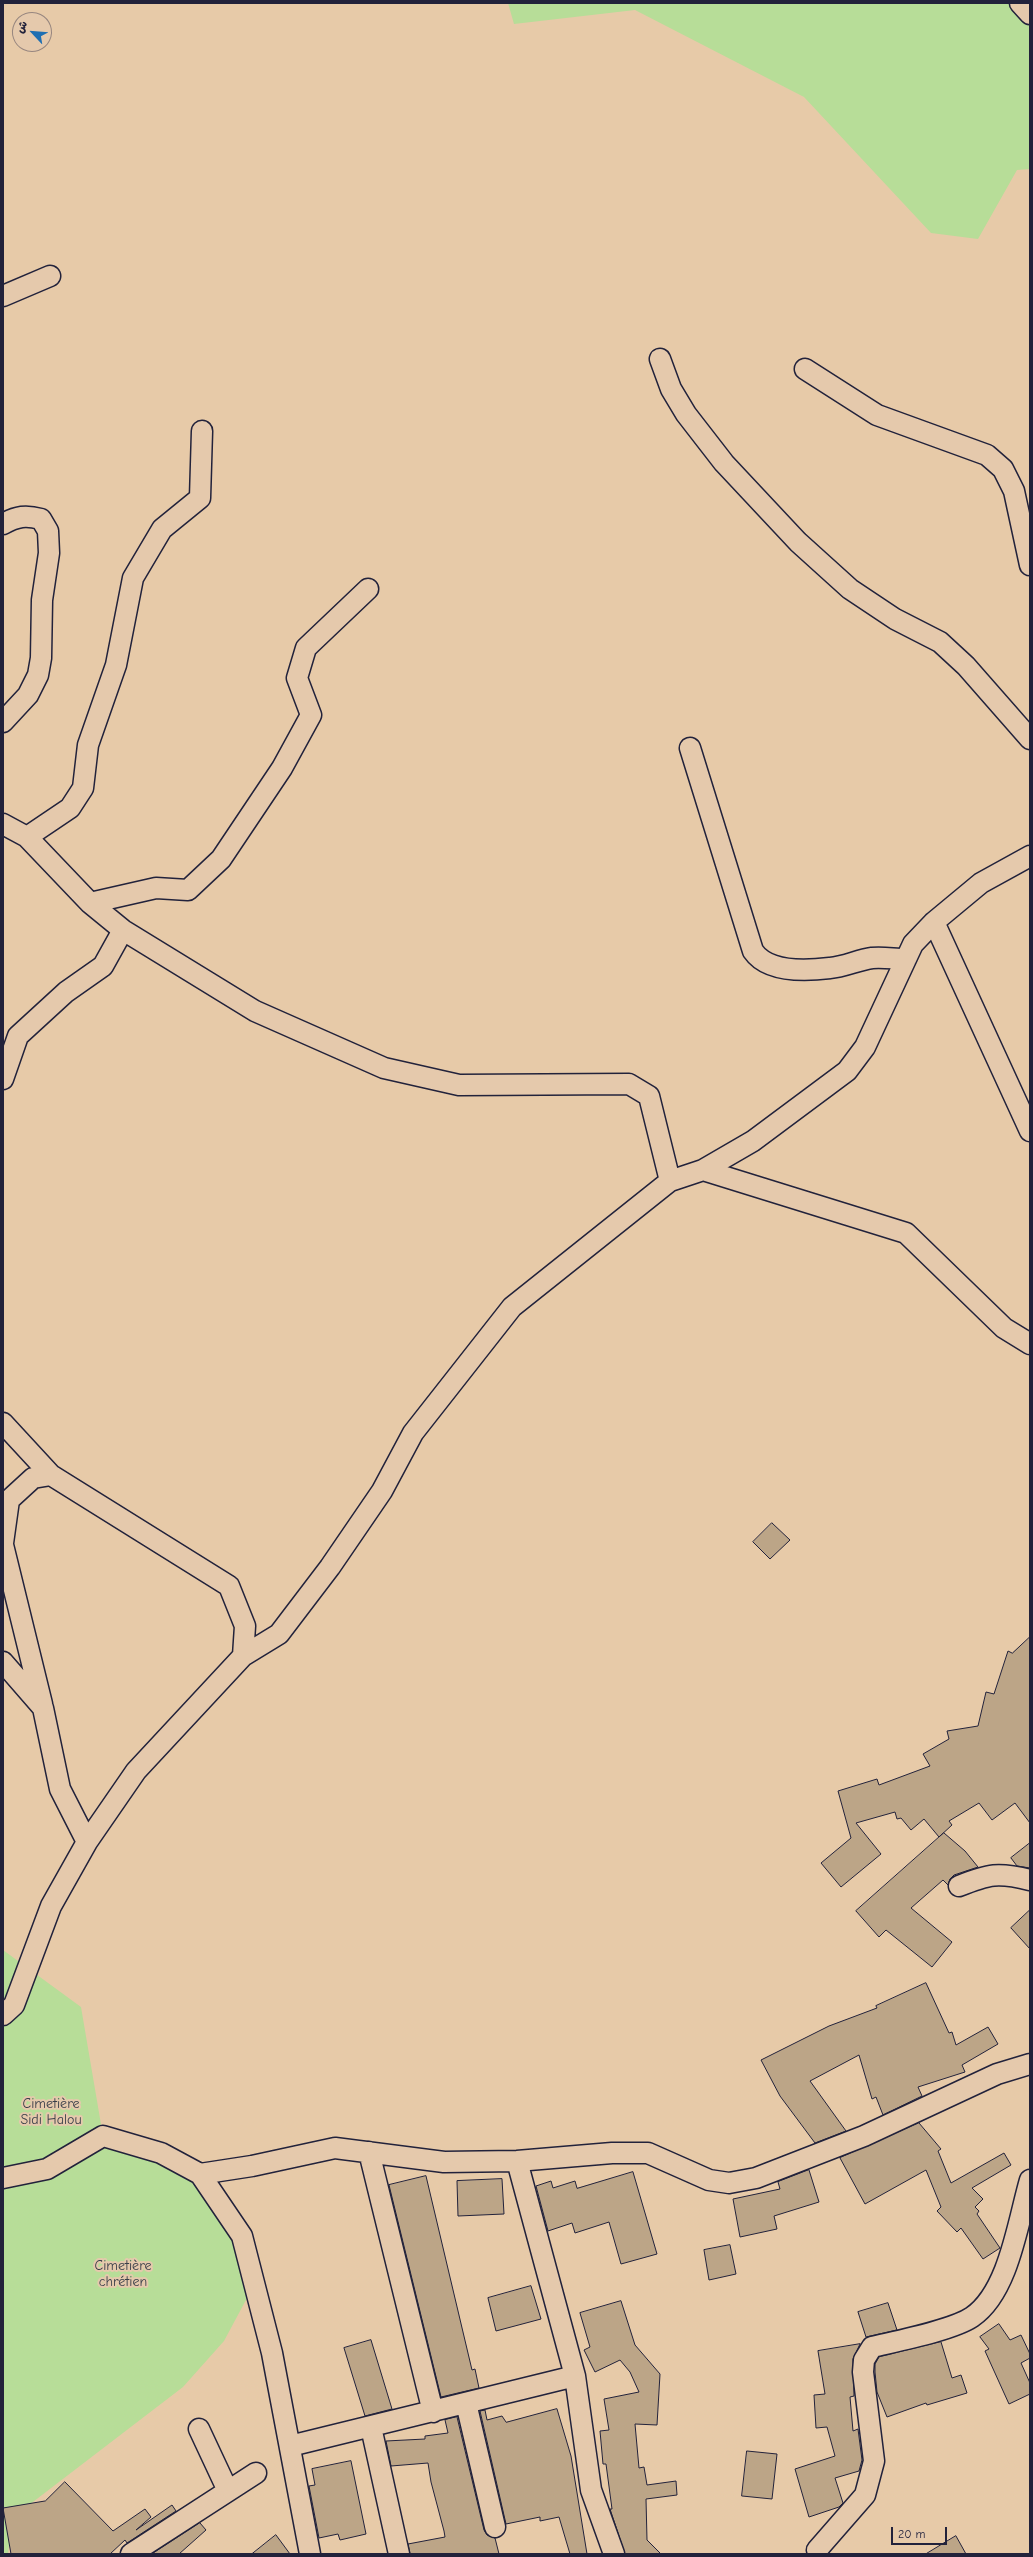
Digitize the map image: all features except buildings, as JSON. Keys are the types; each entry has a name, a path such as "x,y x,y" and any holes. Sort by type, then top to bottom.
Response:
{"street":[{"path":"1020,3 1030,14"},
{"path":"3,296 50,276"},
{"path":"660,359 671,389 686,414 724,462 798,542 850,589 895,619 940,642 966,666 1030,739"},
{"path":"805,369 877,415 987,455 1003,469 1014,491 1030,565"},
{"path":"27,837 70,808 83,788 88,745 116,665 132,578 162,529 200,498 202,431"},
{"path":"3,524 15,517 28,515 41,519 48,531 48,554 42,600 41,658 38,675 28,695 3,722"},
{"path":"90,903 156,888 188,890 221,859 282,768 311,715 297,678 306,648 368,589"},
{"path":"690,748 753,951 759,959 768,965 786,968 831,968 871,958 906,959"},
{"path":"3,824 27,837 90,903 124,930 255,1011 384,1068 459,1085 629,1084 649,1096 670,1181"},
{"path":"3,2015 14,2005 51,1906 87,1842 136,1771 243,1656 279,1634 330,1567 382,1490 413,1433 512,1307 670,1181 703,1170 753,1141 847,1071 865,1047 914,944 934,922 981,883 1030,856"},
{"path":"934,922 1030,1131"},
{"path":"3,1079 18,1036 66,992 103,966 124,930"},
{"path":"703,1170 906,1234 1004,1328 1030,1344"},
{"path":"3,1423 51,1475 229,1586 245,1626 243,1656"},
{"path":"51,1475 33,1478 9,1500 3,1537 43,1708 60,1789 87,1842"},
{"path":"3,1662 43,1708"},
{"path":"959,1886 987,1876 1006,1874 1030,1880"},
{"path":"200,2174 252,2166 335,2148 444,2162 517,2161 612,2153 648,2153 709,2180 729,2183 756,2178 864,2136 997,2074 1030,2064"},
{"path":"3,2178 47,2169 103,2136 161,2153 200,2174 242,2236 272,2353 310,2554"},
{"path":"369,2152 433,2412"},
{"path":"517,2161 575,2376 591,2490 614,2554"},
{"path":"817,2550 865,2494 874,2461 863,2372 864,2360 872,2347 940,2329 972,2317 995,2292 1011,2253 1030,2180"},
{"path":"290,2446 575,2376"},
{"path":"466,2404 495,2527"},
{"path":"371,2427 399,2554"},
{"path":"199,2429 228,2491"},
{"path":"131,2554 256,2473"}],"green space":[{"path":"508,3 1030,3 1030,169 1017,170 978,239 931,233 804,97 635,10 514,24"},
{"name":"Cimetière chrétien","path":"3,1950 81,2007 103,2136 200,2174 242,2236 254,2285 224,2341 183,2387 12,2518 8,2554 3,2554"}],"park label":[{"name":"Cimetière Sidi Halou","path":"51,2112"}]}
